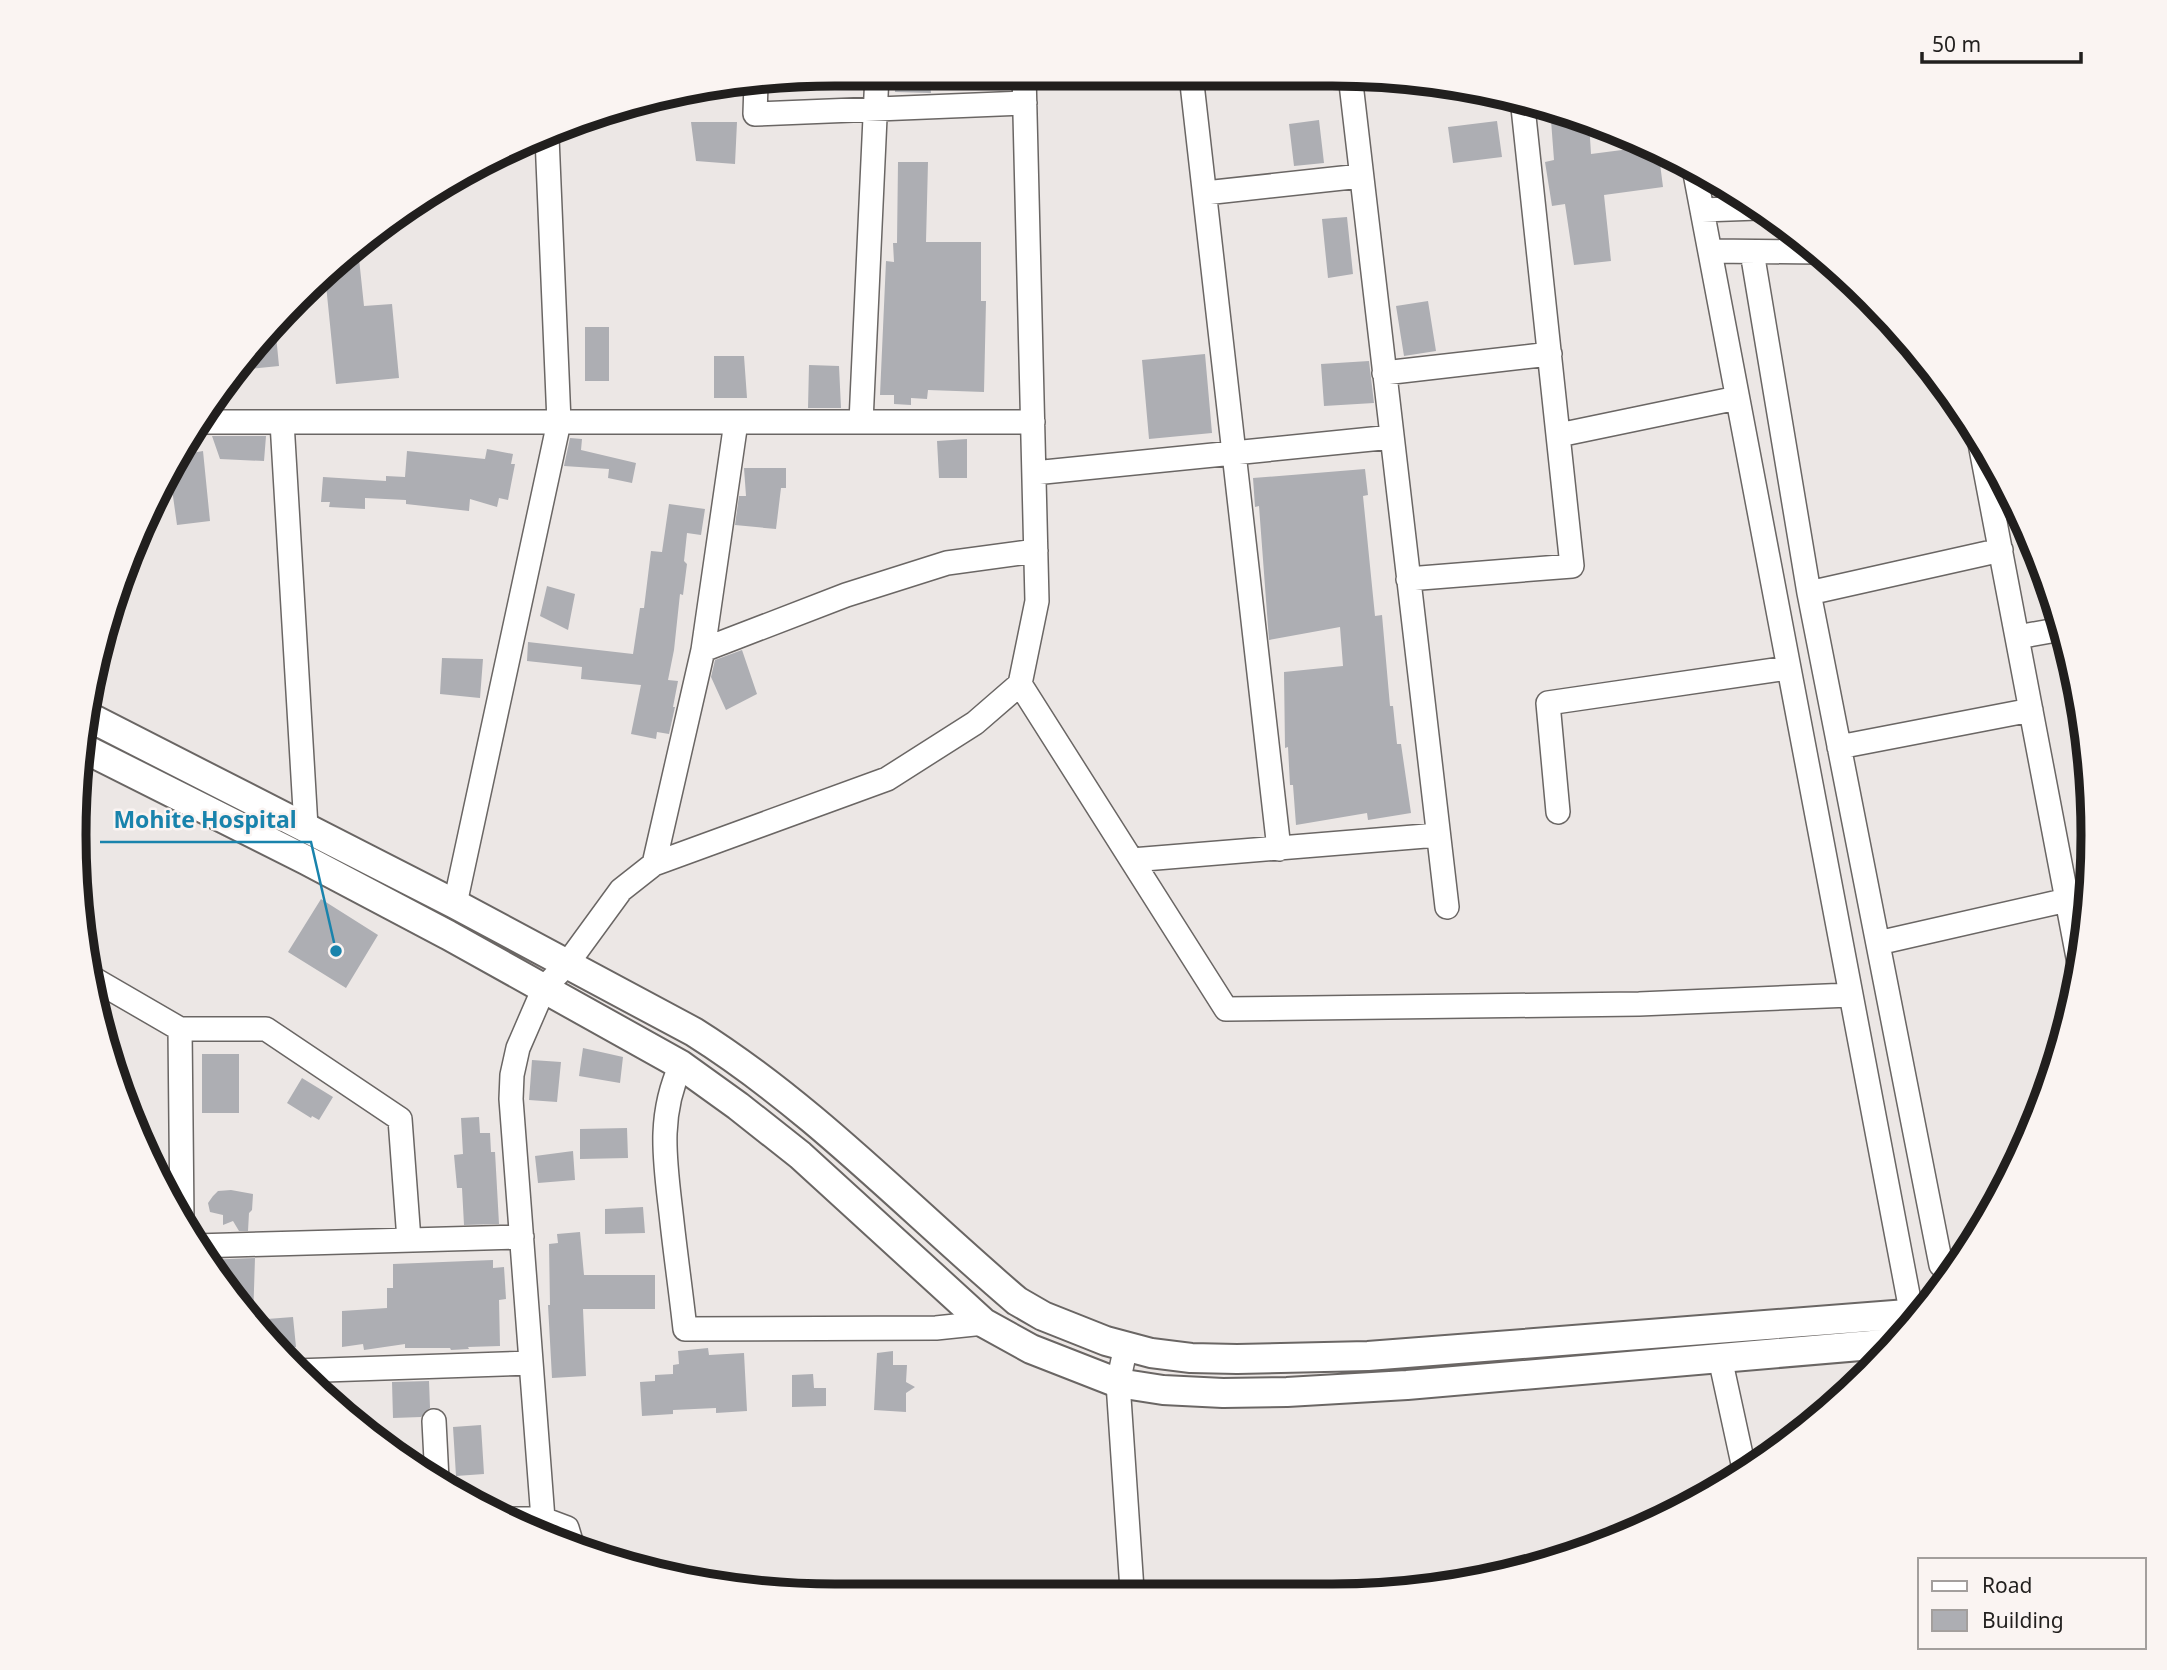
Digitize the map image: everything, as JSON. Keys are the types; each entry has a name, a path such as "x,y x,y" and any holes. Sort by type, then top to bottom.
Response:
{"main road":[{"path":"95,720 455,904 682,1025 737,1061 795,1105 1017,1301 1043,1316 1106,1341 1151,1353 1191,1358 1368,1356 1905,1317"},
{"path":"90,753 306,860 681,1065 800,1155 984,1323 1031,1349 1118,1383 1163,1390 1287,1392 1407,1385 1881,1344"}],"street":[{"path":"861,422 877,86"},
{"path":"543,1519 511,1099 512,1075 518,1048 544,988 567,964 621,890 654,864 887,779 975,723 1020,684 1038,601 1024,86"},
{"path":"1192,86 1279,849"},
{"path":"1351,86 1447,907"},
{"path":"756,90 755,114 1025,103"},
{"path":"1408,579 1572,566 1523,110"},
{"path":"455,904 559,422 547,143"},
{"path":"1205,193 1361,176"},
{"path":"1696,180 1850,995 1913,1307"},
{"path":"1702,210 1743,209"},
{"path":"1710,251 1801,252"},
{"path":"1752,252 1809,593 1941,1265 1945,1265"},
{"path":"1384,373 1550,354"},
{"path":"1559,435 1737,398"},
{"path":"210,422 1033,422"},
{"path":"282,422 306,827"},
{"path":"654,864 703,650 736,422"},
{"path":"1034,473 1392,437"},
{"path":"1985,467 2074,938"},
{"path":"1809,593 2001,550"},
{"path":"703,650 846,595 947,563 1037,551"},
{"path":"2017,637 2053,631"},
{"path":"1558,812 1548,703 1788,668"},
{"path":"1020,684 1226,1009 1639,1004 1850,995"},
{"path":"1839,747 2031,710"},
{"path":"1132,860 1438,835"},
{"path":"1878,943 2067,900"},
{"path":"100,983 180,1029 266,1029 400,1119 409,1240"},
{"path":"180,1029 182,1202"},
{"path":"681,1065 671,1087 665,1114 664,1150 685,1329 936,1328 984,1323"},
{"path":"209,1246 522,1237"},
{"path":"1126,1346 1118,1383 1132,1584"},
{"path":"1720,1358 1742,1461"},
{"path":"311,1370 531,1363"},
{"path":"434,1421 436,1469"},
{"path":"530,1519 543,1519 567,1528 569,1535"}],"building":[{"path":"895,86 930,86 931,93 895,92"},
{"path":"1551,119 1590,132 1591,154 1632,149 1660,162 1663,187 1604,195 1611,261 1574,265 1565,204 1552,206 1545,162 1554,160"},
{"path":"1319,120 1324,163 1294,166 1289,124"},
{"path":"1497,121 1502,157 1453,163 1448,127"},
{"path":"691,122 737,122 735,164 696,161"},
{"path":"898,162 928,162 926,242 981,242 981,301 986,301 984,392 928,390 927,399 911,398 911,405 894,404 894,395 880,395 886,261 894,262 893,243 897,243"},
{"path":"1347,217 1353,274 1328,278 1322,219"},
{"path":"359,257 364,306 392,304 399,378 336,384 326,286"},
{"path":"1428,301 1436,351 1404,356 1396,306"},
{"path":"585,327 609,327 609,381 585,381"},
{"path":"276,337 279,366 249,369"},
{"path":"1205,354 1212,433 1149,439 1142,360"},
{"path":"714,356 744,356 747,398 714,398"},
{"path":"1369,361 1374,403 1324,406 1321,364"},
{"path":"809,365 839,366 841,408 808,408"},
{"path":"212,436 266,436 264,461 220,459"},
{"path":"570,438 582,439 581,450 636,463 632,483 608,478 609,469 564,466"},
{"path":"967,439 967,478 939,478 937,441"},
{"path":"487,449 513,454 511,464 515,464 508,500 499,498 497,507 470,499 469,511 406,504 406,500 365,498 365,509 329,507 330,502 321,502 323,477 386,481 386,476 405,477 407,451 485,459"},
{"path":"203,451 210,521 177,525 171,489 190,453"},
{"path":"744,468 786,468 786,488 781,488 776,529 735,525 739,496 746,496"},
{"path":"1365,469 1368,495 1363,496 1375,616 1382,615 1390,706 1393,706 1397,744 1401,744 1411,813 1368,820 1367,813 1296,825 1288,747 1285,748 1284,672 1343,666 1340,627 1269,640 1259,506 1255,507 1253,478"},
{"path":"669,504 705,509 701,535 687,533 683,595 680,594 668,680 678,681 675,707 669,734 657,732 656,739 631,734 641,685 581,679 582,667 527,661 528,642 633,654 640,608 644,608 651,551 662,552"},
{"path":"547,586 575,594 568,630 540,616"},
{"path":"742,650 757,694 726,710 711,677 715,660"},
{"path":"442,658 483,659 480,698 440,694"},
{"path":"321,899 378,935 346,988 288,952"},
{"path":"583,1048 623,1057 620,1083 579,1076"},
{"path":"202,1054 239,1054 239,1113 202,1113"},
{"path":"532,1060 561,1062 557,1102 529,1100"},
{"path":"302,1078 333,1097 319,1120 287,1103"},
{"path":"479,1117 480,1133 490,1133 491,1152 495,1152 499,1224 464,1225 462,1188 457,1188 454,1155 463,1154 461,1118"},
{"path":"627,1128 628,1158 580,1159 580,1129"},
{"path":"573,1151 575,1180 538,1183 535,1156"},
{"path":"231,1190 253,1194 248,1231 239,1231 233,1221 223,1225 223,1215 210,1212 208,1203 213,1196 218,1191"},
{"path":"643,1207 645,1233 605,1234 605,1209"},
{"path":"580,1232 584,1275 655,1275 655,1309 583,1309 586,1376 552,1378 548,1305 549,1244 558,1243 557,1234"},
{"path":"255,1258 253,1306 241,1291 218,1259"},
{"path":"493,1260 493,1268 504,1267 506,1299 499,1300 500,1346 451,1350 405,1348 405,1344 364,1350 363,1344 342,1347 342,1311 387,1308 387,1288 393,1288 393,1264"},
{"path":"293,1317 296,1347 289,1348 264,1319"},
{"path":"708,1348 709,1355 744,1353 747,1411 716,1413 716,1408 673,1410 673,1414 642,1416 640,1382 655,1381 655,1375 673,1374 673,1365 679,1364 678,1351"},
{"path":"893,1351 893,1365 907,1365 906,1382 915,1387 906,1393 906,1412 874,1410 877,1353"},
{"path":"813,1374 814,1388 826,1388 826,1406 792,1407 792,1375"},
{"path":"429,1381 430,1408 421,1417 393,1418 392,1382"},
{"path":"481,1425 484,1474 456,1476 453,1427"}],"place":[{"name":"Mohite Hospital","path":"336,951"}]}
